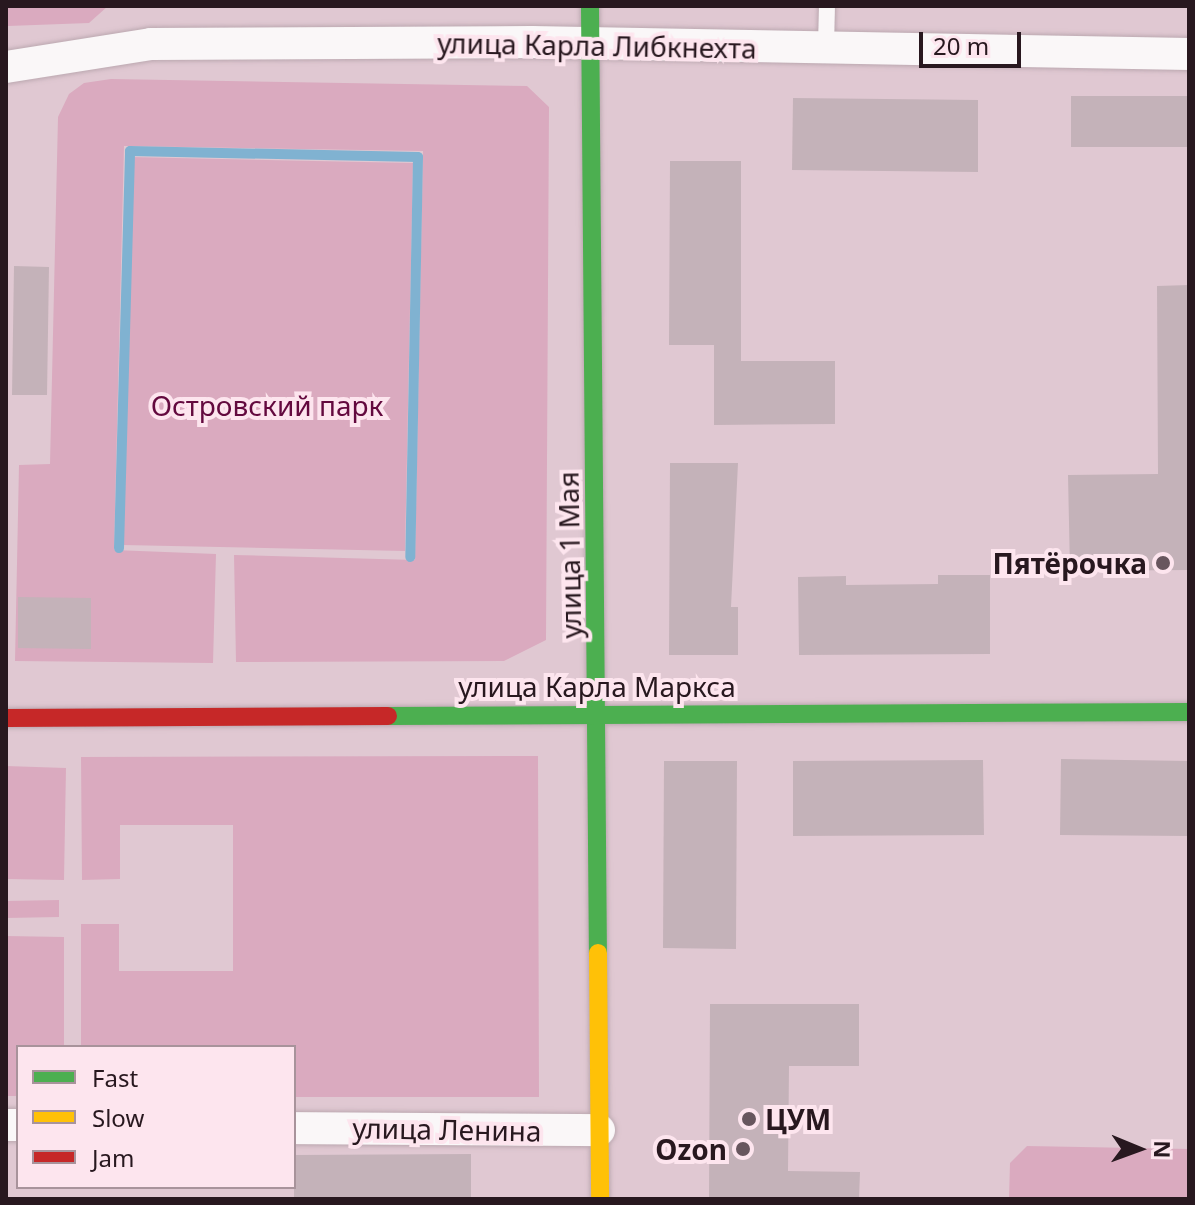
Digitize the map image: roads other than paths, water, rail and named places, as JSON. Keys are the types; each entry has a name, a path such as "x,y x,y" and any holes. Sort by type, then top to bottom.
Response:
{"street":[{"name":"улица 1 Мая","path":"590,6 599,713 600,1199"},
{"name":"улица Карла Либкнехта","path":"6,67 151,44 826,46 1189,54"},
{"name":"улица Карла Маркса","path":"6,718 1189,712"},
{"name":"улица Ленина","path":"296,1128 599,1130"}],"lane":[{"path":"826,46 827,6"}],"waterway":[{"path":"119,548 130,151 418,157 410,557"}],"place":[{"name":"Пятёрочка","path":"1163,563"},
{"name":"ЦУМ","path":"749,1119"},
{"name":"Ozon","path":"743,1149"}],"park label":[{"name":"Островский парк","path":"267,405"}]}
